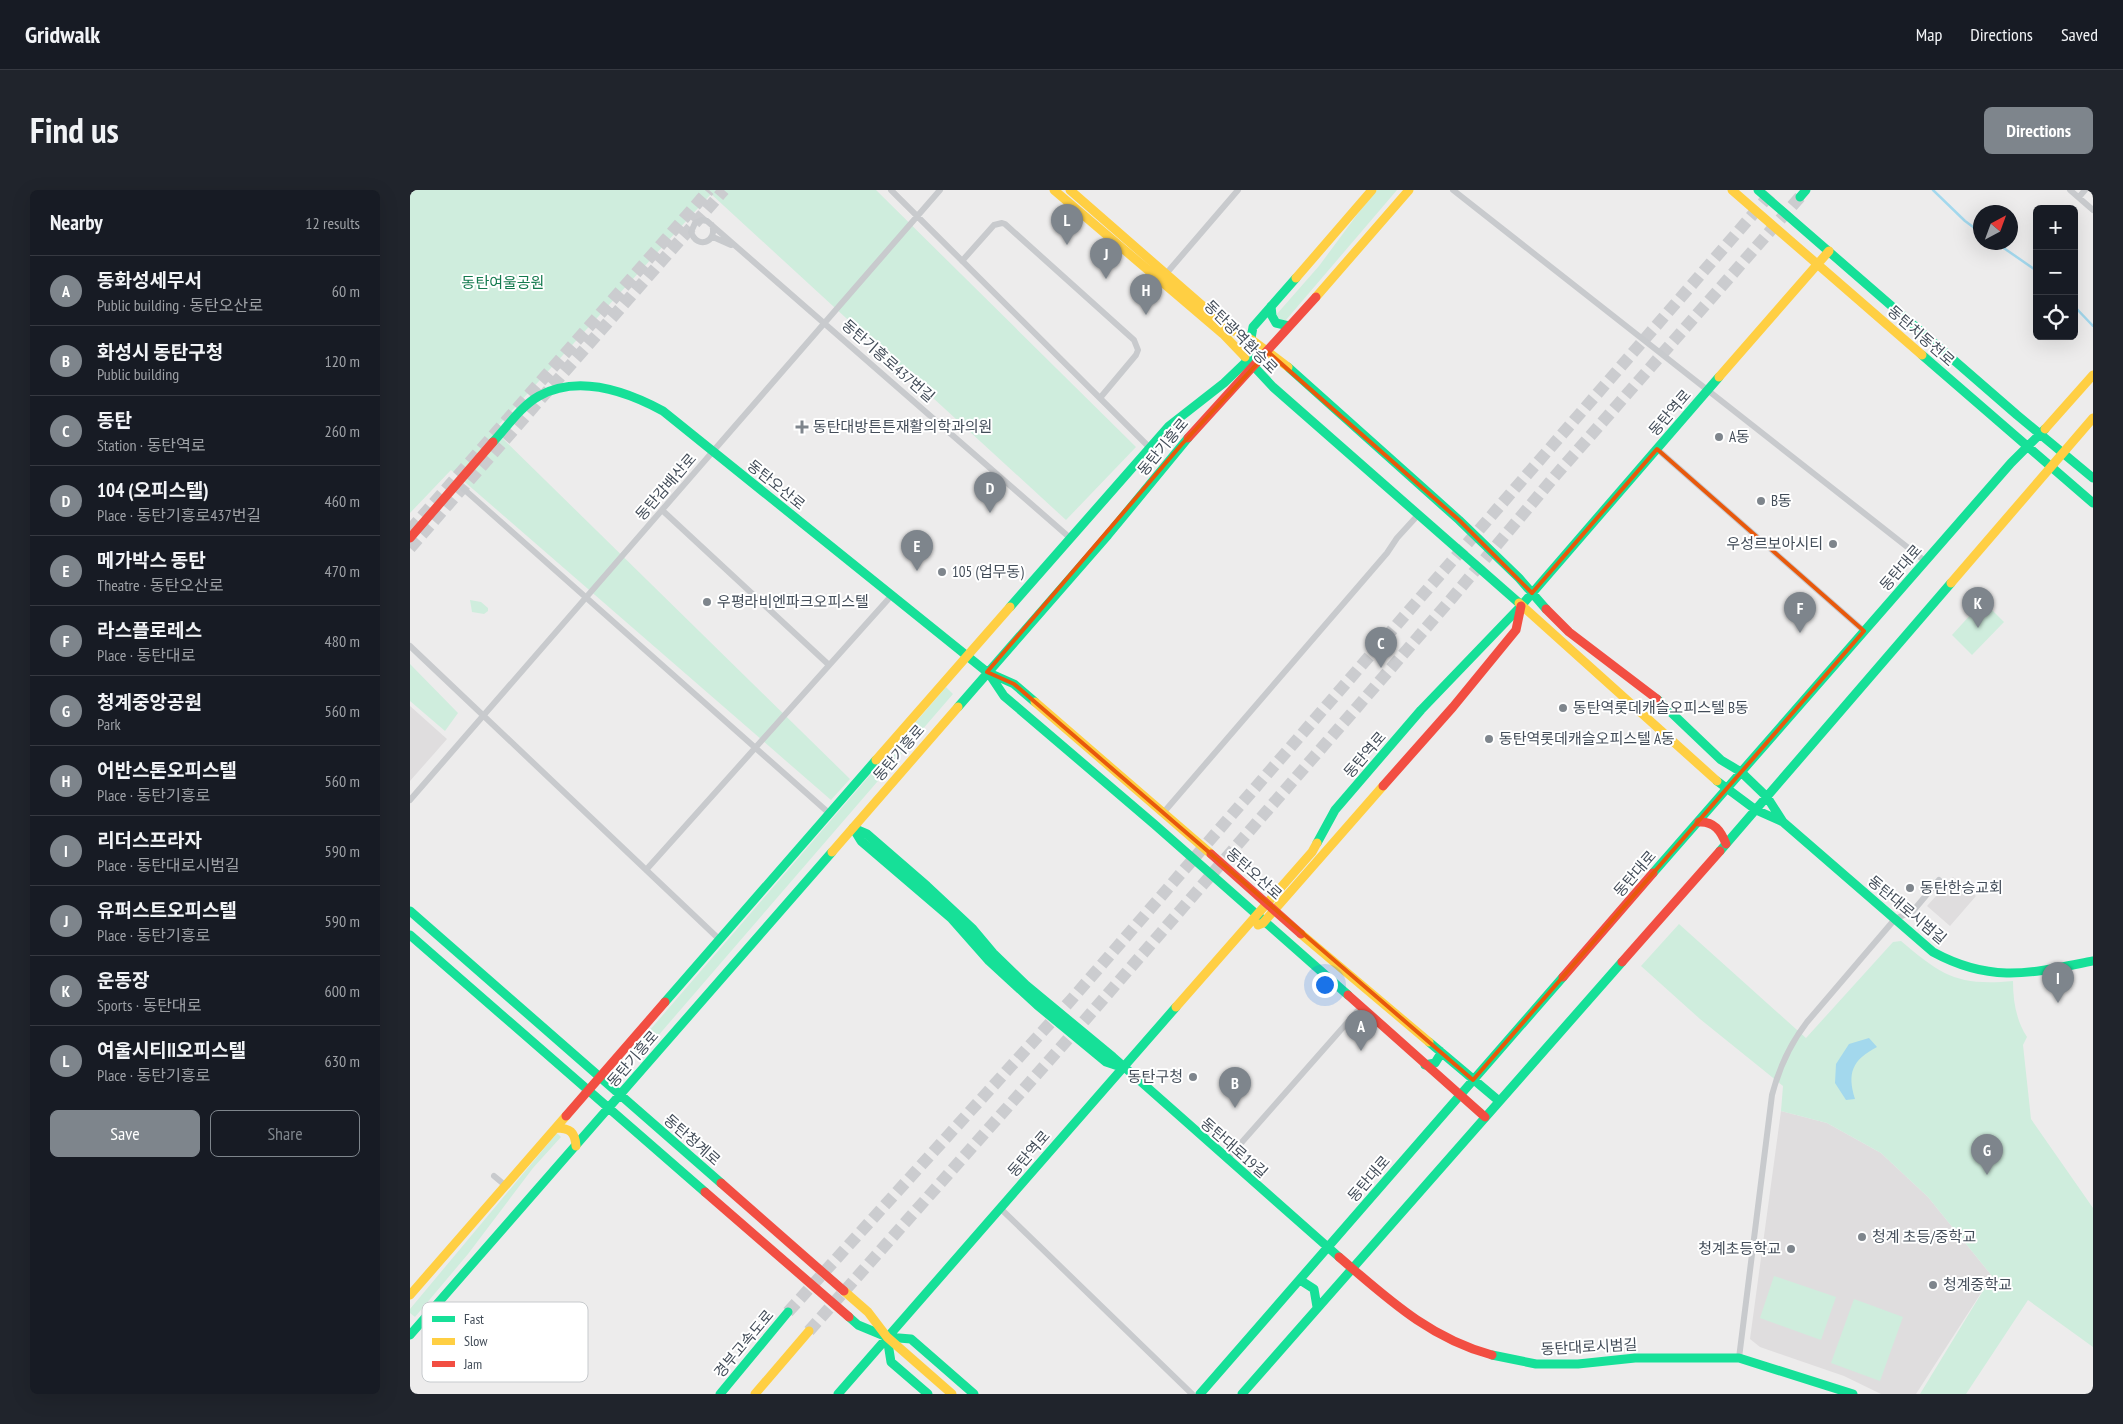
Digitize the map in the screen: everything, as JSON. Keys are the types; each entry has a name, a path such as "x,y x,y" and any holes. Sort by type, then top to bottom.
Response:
{"main road":[{"name":"동탄광역환승로","path":"1054,190 1223,334 1273,387 1418,515"},
{"name":"동탄광역환승로","path":"1070,190 1165,275 1228,328 1252,340 1289,368 1459,520 1532,593"},
{"name":"동탄기흥로","path":"439,1302 1108,536 1182,444 1250,364 1254,327 1372,190"},
{"name":"동탄기흥로","path":"410,1295 1149,447 1169,426 1224,383 1268,352 1409,190"},
{"name":"동탄치동천로","path":"1732,190 2093,503"},
{"name":"동탄치동천로","path":"1758,190 2093,478"},
{"name":"동탄역로","path":"1271,907 1312,852 1335,810 1421,710 1521,606 1829,251"},
{"path":"1271,306 1272,316 1276,323 1289,326"},
{"name":"동탄대로","path":"1200,1394 1925,561 2091,376"},
{"name":"동탄오산로","path":"410,538 526,406 540,396 565,388 588,386 606,388 644,400 662,411 988,672 1014,684 1164,812 1271,907 1499,1101"},
{"path":"1242,1394 1756,810 2093,418"},
{"path":"1418,515 1521,606"},
{"path":"1532,593 1569,632 1662,703 1721,760 1741,772 1767,797"},
{"name":"동탄역로","path":"838,1394 1242,933 1260,919 1314,863 1446,715 1516,630 1521,606"},
{"name":"동탄대로시범길","path":"1521,606 1708,774 1756,810 1783,822"},
{"path":"1563,642 1569,632"},
{"path":"1474,656 1486,665"},
{"name":"동탄오산로","path":"988,672 1004,696 1154,824 1485,1117"},
{"name":"동탄대로시범길","path":"1767,797 1783,822 1933,952 1944,959 1972,970 2000,974 2022,974 2093,962"},
{"path":"1699,822 1706,821 1715,825 1722,833 1726,844"},
{"name":"동탄대로19길","path":"853,828 861,841 951,918 990,961 1037,1005 1106,1062 1123,1068 1328,1247"},
{"name":"동탄청계로","path":"410,911 868,1312 887,1337 952,1394"},
{"path":"410,935 858,1325 887,1337 911,1339 974,1394"},
{"path":"1425,1065 1435,1063 1440,1055 1440,1051"},
{"path":"556,1128 565,1127 571,1131 576,1137 576,1146"},
{"name":"동탄대로시범길","path":"1328,1247 1400,1310 1426,1328 1468,1348 1504,1358 1544,1364 1578,1364 1635,1358 1739,1358 1853,1394"},
{"path":"1300,1280 1313,1286 1317,1294 1318,1307"},
{"name":"경부고속도로","path":"720,1394 788,1312"},
{"name":"동탄기흥로","path":"410,1335 422,1321"},
{"path":"755,1394 809,1331"},
{"path":"887,1337 891,1362 928,1394"}],"street":[{"name":"동탄기흥로","path":"891,190 1149,447"},
{"name":"동탄감배산로","path":"410,800 940,190"},
{"path":"1165,275 1238,190"},
{"path":"1453,190 1925,561"},
{"path":"2070,190 2093,210"},
{"path":"2079,197 2085,190"},
{"path":"702,220 708,221 712,225 713,237 703,243 697,242 693,238 692,226 702,220"},
{"path":"962,261 994,225 1002,222 1134,340 1138,350 1136,356 1100,398"},
{"name":"동탄기흥로437번길","path":"712,225 1069,537"},
{"path":"713,237 739,248"},
{"path":"1657,449 1864,631"},
{"path":"457,483 756,746 830,814"},
{"path":"662,510 829,665"},
{"path":"1164,812 1418,515"},
{"path":"646,870 892,596"},
{"path":"410,646 720,940"},
{"path":"1739,1358 1766,1137 1776,1080 1797,1034 1895,919 1913,911 1939,880"},
{"path":"1227,1159 1361,1007"},
{"path":"494,1176 506,1186"},
{"path":"1000,1208 1192,1394"}],"highlighted area":[{"path":"1268,352 1459,520 1532,593 1657,449 1864,631 1473,1080 1014,684 987,672 1182,444"}],"shaded area":[{"path":"410,706 447,739 410,781"},
{"path":"1953,877 1976,896 1950,926 1927,906"},
{"name":"청계 초등/중학교","path":"1781,1111 1827,1123 1881,1153 1928,1197 1992,1276 1916,1394 1881,1394 1844,1376 1760,1347 1750,1339"}],"green space":[{"name":"동탄여울공원","path":"410,190 876,190 1136,447 1066,520 711,194 494,430 850,779 831,800 451,470 410,513"},
{"path":"1377,190 1397,190 1286,320 1280,321 1276,315 1319,266"},
{"path":"470,600 481,602 488,608 488,611 484,614 472,612"},
{"path":"1983,601 2004,622 1972,655 1952,635"},
{"path":"410,664 458,713 445,731 410,701"},
{"path":"946,687 953,694 638,1059 630,1053"},
{"path":"1679,924 1806,1038 1893,942 1901,941 1928,963 1952,976 1964,980 1978,982 2013,981 2016,1010 2020,1024 2027,1037 2023,1045 2031,1119 2093,1208 2093,1347 2028,1300 1966,1394 1920,1394 1992,1276 1928,1197 1881,1153 1827,1123 1781,1111 1783,1086 1700,1019 1641,966"},
{"path":"557,1133 561,1137 533,1168 468,1254 428,1302 422,1302 422,1309 415,1317 410,1313 410,1309"},
{"path":"1774,1276 1836,1297 1821,1340 1760,1318"},
{"path":"1854,1299 1903,1317 1880,1381 1831,1363"}],"water":[{"path":"1869,1038 1877,1047 1857,1062 1852,1075 1855,1099 1846,1100 1835,1083 1836,1064 1849,1044"}],"waterway":[{"path":"1933,190 1973,227"},
{"path":"2007,250 2033,268"},
{"path":"2078,310 2093,326"}],"tunnel":[{"path":"410,530 709,190"},
{"path":"410,548 724,190"},
{"path":"788,1312 1071,1000 1774,190"},
{"path":"809,1331 1085,1020 1452,598 1555,476 1800,197"}],"traffic: fast":[{"path":"1758,190 2017,415 2093,478"},
{"path":"1800,197 1806,190"},
{"path":"1010,607 1169,426 1224,383 1247,361 1253,327 1296,278"},
{"path":"1271,306 1272,316 1276,323 1289,326"},
{"path":"1922,355 2093,503"},
{"path":"1245,357 1273,387 1519,603"},
{"path":"1288,367 1459,520 1519,578 1546,609"},
{"path":"1317,843 1335,810 1421,710 1521,606 1719,377"},
{"path":"493,442 514,417 532,400 554,390 570,386 602,388 634,397 649,404 663,411 987,672 1014,684 1035,702"},
{"path":"1653,873 2011,463 2045,429"},
{"path":"958,707 1108,535 1188,438"},
{"path":"1720,851 1951,583"},
{"path":"988,672 1004,696 1154,824 1348,995"},
{"path":"1657,699 1721,760 1741,772 1767,797 1783,822"},
{"path":"665,1002 876,760"},
{"path":"1717,781 1756,810 1783,822 1933,952 1974,969 1993,972 2031,972 2093,961"},
{"path":"853,828 867,834 927,886 972,928 993,953 1026,985 1113,1057 1339,1257"},
{"path":"853,828 861,841 951,918 989,961 1037,1005 1106,1062 1121,1067"},
{"path":"439,1302 832,852"},
{"path":"410,911 721,1183"},
{"path":"410,935 705,1192"},
{"path":"1242,1394 1622,962"},
{"path":"1200,1394 1563,977"},
{"path":"838,1394 1176,1007"},
{"path":"1429,1042 1499,1101"},
{"path":"1425,1065 1435,1063 1440,1055 1440,1051"},
{"path":"1300,1280 1314,1289 1317,1307"},
{"path":"720,1394 788,1312"},
{"path":"849,1317 858,1325 887,1337 911,1339 974,1394"},
{"path":"410,1335 422,1321"},
{"path":"887,1337 891,1362 928,1394"},
{"path":"1492,1355 1536,1364 1578,1364 1635,1358 1739,1358 1853,1394"}],"traffic: slow":[{"path":"1054,190 1223,334 1245,357"},
{"path":"1070,190 1228,328 1252,340 1288,367"},
{"path":"1296,278 1372,190"},
{"path":"1316,297 1409,190"},
{"path":"1732,190 1922,355"},
{"path":"1719,377 1829,251"},
{"path":"2045,429 2093,375"},
{"path":"1951,583 2093,418"},
{"path":"1519,603 1717,781"},
{"path":"876,760 1010,607"},
{"path":"1035,702 1211,854"},
{"path":"832,852 958,707"},
{"path":"1258,925 1263,923 1383,786"},
{"path":"1176,1007 1312,852 1317,843"},
{"path":"1301,934 1429,1042"},
{"path":"410,1295 566,1116"},
{"path":"556,1128 571,1132 576,1146"},
{"path":"844,1291 868,1312 887,1337 952,1394"},
{"path":"755,1394 809,1331"}],"traffic: jam":[{"path":"1188,438 1316,297"},
{"path":"410,538 493,442"},
{"path":"1383,786 1453,707 1516,630 1521,606"},
{"path":"1546,609 1569,632 1657,699"},
{"path":"1699,822 1713,825 1722,835 1726,844"},
{"path":"1622,962 1720,851"},
{"path":"1211,854 1301,934"},
{"path":"1563,977 1653,873"},
{"path":"1348,995 1485,1117"},
{"path":"566,1116 665,1002"},
{"path":"721,1183 844,1291"},
{"path":"705,1192 849,1317"},
{"path":"1339,1257 1410,1315 1448,1338 1469,1348 1492,1355"}],"place":[{"name":"여울시티II오피스텔","path":"1067,245"},
{"name":"유퍼스트오피스텔","path":"1106,279"},
{"name":"어반스톤오피스텔","path":"1146,315"},
{"name":"동탄대방튼튼재활의학과의원","path":"802,427"},
{"name":"A동","path":"1719,437"},
{"name":"B동","path":"1761,501"},
{"name":"104 (오피스텔)","path":"990,513"},
{"name":"우성르보아시티","path":"1833,544"},
{"name":"메가박스 동탄","path":"917,571"},
{"name":"105 (업무동)","path":"942,572"},
{"name":"우평라비엔파크오피스텔","path":"707,602"},
{"name":"운동장","path":"1978,628"},
{"name":"라스플로레스","path":"1800,633"},
{"name":"동탄","path":"1381,668"},
{"name":"동탄역롯데캐슬오피스텔 B동","path":"1563,708"},
{"name":"동탄역롯데캐슬오피스텔 A동","path":"1489,739"},
{"name":"동탄한승교회","path":"1910,888"},
{"name":"리더스프라자","path":"2058,1003"},
{"name":"동화성세무서","path":"1361,1051"},
{"name":"동탄구청","path":"1193,1077"},
{"name":"화성시 동탄구청","path":"1235,1108"},
{"name":"청계중앙공원","path":"1987,1175"},
{"name":"청계 초등/중학교","path":"1862,1237"},
{"name":"청계초등학교","path":"1791,1249"},
{"name":"청계중학교","path":"1933,1285"}]}
